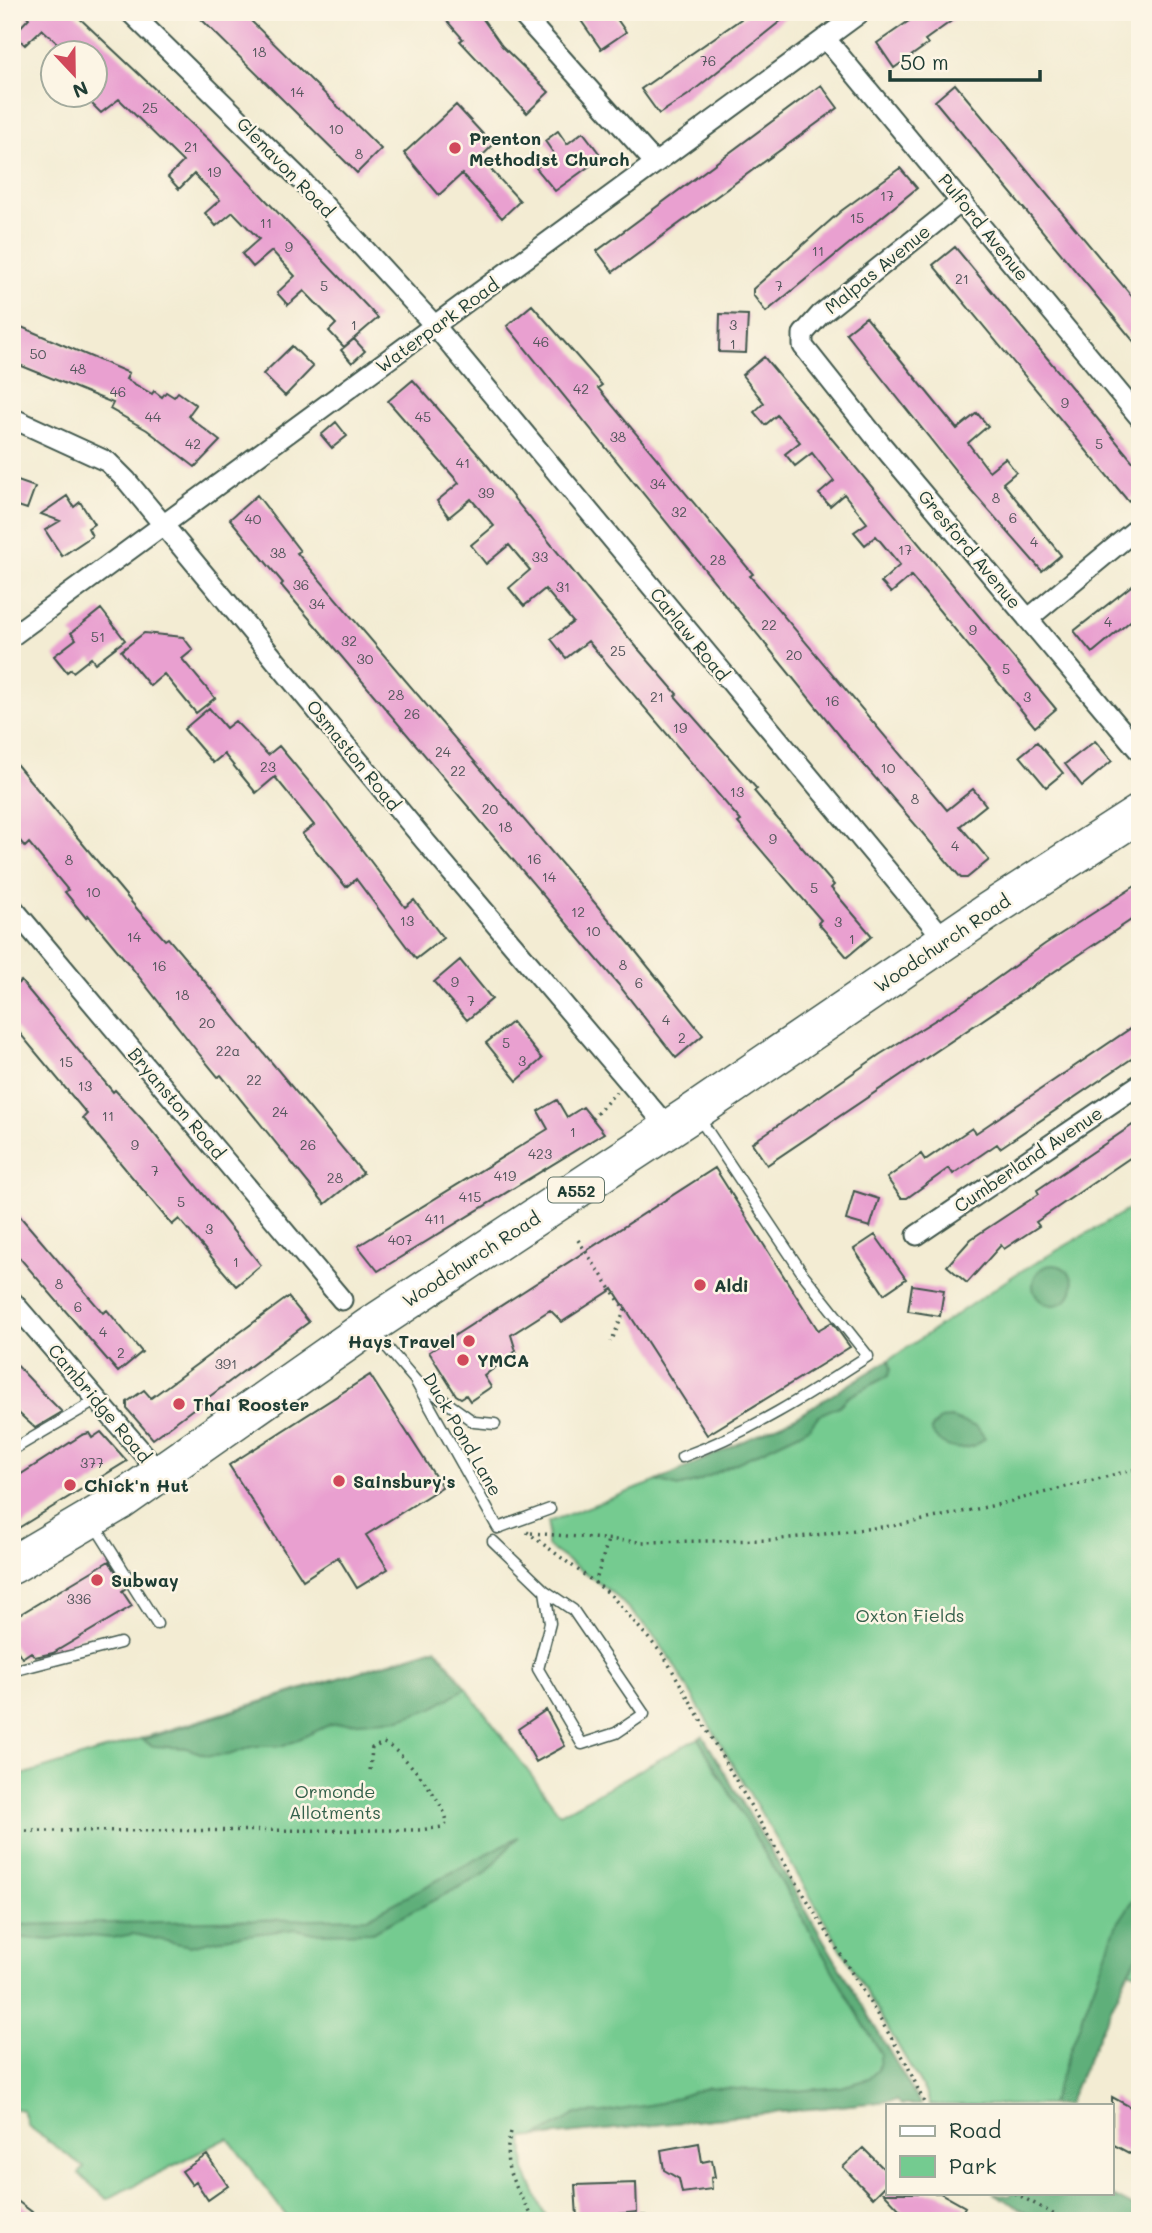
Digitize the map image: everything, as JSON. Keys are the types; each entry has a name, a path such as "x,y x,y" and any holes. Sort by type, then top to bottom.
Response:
{"highway":[{"name":"Woodchurch Road","path":"12,1565 160,1473 369,1326 682,1120 945,940 1140,813"}],"street":[{"name":"Glenavon Road","path":"130,12 302,181 436,327"},
{"path":"520,12 655,163"},
{"name":"Waterpark Road","path":"12,636 436,327 861,12"},
{"name":"Pulford Avenue","path":"825,38 1140,418"},
{"name":"Malpas Avenue","path":"803,346 803,334 820,315 962,201"},
{"name":"Carlaw Road","path":"436,327 945,940"},
{"name":"Gresford Avenue","path":"803,346 864,424 1140,752"},
{"name":"Osmaston Road","path":"12,418 108,462 166,524 424,840 628,1082 682,1120"},
{"path":"1029,618 1140,526"},
{"name":"Bryanston Road","path":"12,907 342,1300"},
{"name":"Cumberland Avenue","path":"917,1235 1140,1084"},
{"name":"Cambridge Road","path":"12,1301 160,1473"}],"lane":[{"path":"682,1120 868,1356 788,1409 715,1445 682,1457"},
{"name":"Duck Pond Lane","path":"369,1326 415,1380 498,1528 550,1509"},
{"path":"415,1380 474,1422 495,1424"},
{"path":"12,1450 97,1400"},
{"path":"91,1518 157,1624"},
{"path":"493,1541 545,1591 573,1610 644,1714 615,1733 582,1744 538,1669 550,1623 545,1591"},
{"path":"15,1669 120,1643"},
{"path":"629,2221 645,2221"}],"path":[{"path":"592,1119 610,1097 628,1082"},
{"path":"578,1240 625,1310 611,1342"},
{"path":"925,2104 906,2062 764,1829 664,1656 629,1613 527,1532 640,1543 773,1539 899,1525 996,1505 1140,1468"},
{"path":"595,1584 608,1540"},
{"path":"12,1831 419,1830 443,1827 447,1823 445,1811 404,1756 391,1745 383,1742 372,1748 370,1772"},
{"path":"511,2132 508,2144 510,2180 534,2221"},
{"path":"1017,2194 1066,2221"}],"green space":[{"name":"Oxton Fields","path":"1140,1203 1140,1975 1129,1970 1067,2104 930,2104 927,2095 670,1658 651,1632 614,1594 547,1546 548,1522 679,1473 796,1417 889,1360 1016,1274"},
{"path":"1053,1265 1067,1271 1073,1285 1067,1299 1053,1305 1039,1299 1033,1285 1039,1271"},
{"path":"889,1360 891,1369 888,1376 819,1415 810,1427 798,1434 699,1481 678,1487 657,1481 796,1417"},
{"path":"951,1418 977,1427 985,1438 971,1447 963,1448 955,1448 941,1442 931,1429 940,1419"},
{"name":"Ormonde Allotments","path":"436,1648 560,1814 698,1738 895,2078 898,2100 523,2138 525,2171 548,2221 290,2221 228,2138 107,2199 79,2174 84,2167 28,2126 23,2110 12,2108 12,1778"},
{"path":"436,1648 466,1688 433,1708 400,1719 331,1724 284,1746 254,1746 229,1755 209,1756 186,1748 153,1746 142,1740"},
{"path":"703,1736 920,2104 900,2104 897,2100 536,2137 576,2114 603,2113 660,2103 708,2087 784,2092 841,2087 868,2079 878,2070 881,2054 698,1738"},
{"path":"518,1837 485,1874 372,1932 314,1933 296,1929 229,1937 190,1946 133,1934 112,1938 78,1935 51,1940 12,1937 12,1925 367,1918"},
{"path":"1140,1890 1140,1952 1129,1969 1067,2104 1050,2104 1116,1926"},
{"path":"995,2194 1109,2194 1140,2210 1140,2221 1040,2221"}],"building":[{"path":"22,12 73,12 101,38 52,38 42,29 25,45 14,34 29,18"},
{"path":"194,12 242,12 381,149 357,173"},
{"path":"439,12 478,12 502,46 549,92 527,113 460,41 463,39"},
{"path":"575,12 612,12 626,32 601,49"},
{"path":"751,12 792,12 688,95 659,114 641,89"},
{"path":"922,12 964,12 925,40 928,44 894,68 877,43"},
{"path":"108,45 210,141 378,318 344,347 329,331 336,324 304,291 288,305 277,293 295,276 272,251 253,267 242,254 259,239 233,212 216,226 205,213 220,200 194,174 179,189 168,177 183,162 119,99 108,108"},
{"path":"955,84 1140,306 1140,349 935,101"},
{"path":"821,85 838,108 613,272 597,251"},
{"path":"456,105 493,145 480,158 520,201 502,218 462,174 439,195 404,153"},
{"path":"558,131 567,144 583,132 602,157 555,191 536,168 554,154 545,141"},
{"path":"900,168 917,188 766,312 753,295 753,289 841,211"},
{"path":"955,247 1140,470 1140,491 1128,501 933,265"},
{"path":"532,305 602,385 598,388 753,574 750,576 947,810 973,789 986,805 960,826 989,860 967,878 961,878 853,752 507,326"},
{"path":"720,314 748,315 746,353 719,352"},
{"path":"866,317 957,429 977,413 988,426 968,443 989,471 1005,458 1016,472 1003,483 1061,555 1042,571 971,490 846,333"},
{"path":"12,323 129,373 126,379 152,394 154,391 162,397 166,392 174,397 178,392 196,405 188,416 220,441 195,467 147,430 110,409 113,403 12,362"},
{"path":"354,339 365,351 352,363 341,350"},
{"path":"292,346 313,367 285,396 263,374"},
{"path":"764,357 1056,709 1035,727 911,576 891,593 881,582 900,565 876,536 865,545 854,532 867,523 844,494 830,506 819,494 834,481 812,453 795,466 785,454 800,442 777,415 765,425 754,412 764,403 742,375"},
{"path":"413,380 483,460 597,601 677,694 675,696 757,789 754,791 834,885 831,888 872,936 847,957 818,923 821,920 738,823 741,821 588,641 566,658 551,639 573,622 545,589 524,606 509,588 530,570 509,545 486,564 471,545 494,526 471,499 449,517 437,501 459,483 388,401"},
{"path":"336,422 347,436 332,448 321,435"},
{"path":"12,479 35,487 27,509 12,504"},
{"path":"257,495 300,551 297,553 629,943 703,1035 676,1058 618,984 281,585 283,583 230,519"},
{"path":"67,496 74,507 80,502 94,524 88,528 92,536 62,556 45,530 60,521 41,514"},
{"path":"1140,579 1140,613 1092,653 1074,631"},
{"path":"101,609 125,640 95,663 91,658 73,672 71,669 67,672 54,656 76,639 71,633"},
{"path":"144,633 183,637 193,650 182,659 215,698 196,713 164,674 150,686 121,651"},
{"path":"209,708 226,728 235,721 268,755 279,746 326,802 405,907 414,900 443,938 416,959 356,879 346,887 302,834 314,825 275,777 256,793 224,754 213,763 184,729"},
{"path":"1095,741 1112,761 1082,786 1065,764"},
{"path":"1037,742 1063,773 1046,787 1020,756"},
{"path":"12,759 138,910 165,940 168,938 363,1173 325,1204 221,1075 218,1077 88,915 86,918 65,892 68,890 29,843 25,847 12,831"},
{"path":"1140,883 1140,914 767,1165 752,1143 879,1055 961,1004 1045,944"},
{"path":"460,960 492,999 467,1020 434,982"},
{"path":"21,981 113,1092 115,1090 142,1119 261,1265 236,1286 179,1219 172,1225 83,1118 87,1114 12,1024 12,988"},
{"path":"512,1022 542,1059 517,1081 486,1043"},
{"path":"1140,1022 1140,1053 1000,1148 997,1144 953,1174 949,1168 907,1198 901,1198 887,1178 921,1154 925,1160 972,1128 976,1133"},
{"path":"557,1100 567,1117 583,1107 604,1133 378,1271 358,1246 548,1129 538,1111"},
{"path":"1140,1120 1140,1151 1036,1222 1039,1226 1004,1249 1001,1245 967,1283 947,1266 971,1239 1039,1194 1037,1190"},
{"name":"Aldi","path":"715,1168 818,1330 832,1322 850,1347 707,1435 613,1289 562,1322 550,1310 511,1335 516,1351 484,1376 491,1387 470,1401 466,1395 461,1398 456,1395 429,1352"},
{"path":"854,1191 879,1199 870,1227 846,1220"},
{"path":"12,1207 103,1313 107,1310 142,1352 118,1372 12,1249"},
{"path":"875,1235 906,1279 884,1294 854,1249"},
{"path":"912,1285 944,1290 940,1316 908,1311"},
{"path":"288,1297 309,1322 153,1439 127,1409 127,1402 144,1390 151,1398"},
{"path":"12,1360 62,1412 35,1428 12,1407"},
{"name":"Sainsbury's","path":"370,1375 442,1487 366,1535 388,1569 357,1588 338,1557 303,1580 229,1465"},
{"path":"101,1432 127,1461 12,1532 12,1480 82,1435 89,1433 92,1438"},
{"path":"109,1561 126,1588 122,1591 132,1606 53,1653 35,1657 31,1652 22,1658 12,1642 12,1619"},
{"path":"546,1710 565,1746 536,1762 518,1729"},
{"path":"1112,2097 1140,2112 1140,2159 1114,2145"},
{"path":"699,2143 702,2162 712,2160 715,2177 711,2178 712,2189 682,2193 679,2179 664,2170 661,2150"},
{"path":"863,2148 886,2171 886,2185 873,2198 843,2167"},
{"path":"207,2155 228,2186 208,2200 196,2182 192,2185 182,2171"},
{"path":"636,2183 637,2212 577,2218 575,2185"},
{"path":"884,2193 942,2194 965,2207 957,2221 918,2221 901,2211"},
{"path":"12,2197 32,2212 25,2221 12,2221"}],"place":[{"name":"Prenton Methodist Church","path":"455,148"},
{"name":"Aldi","path":"700,1285"},
{"name":"Hays Travel","path":"469,1341"},
{"name":"YMCA","path":"463,1360"},
{"name":"Thai Rooster","path":"179,1404"},
{"name":"Sainsbury's","path":"339,1481"},
{"name":"Chick'n Hut","path":"70,1485"},
{"name":"Subway","path":"97,1580"}]}
